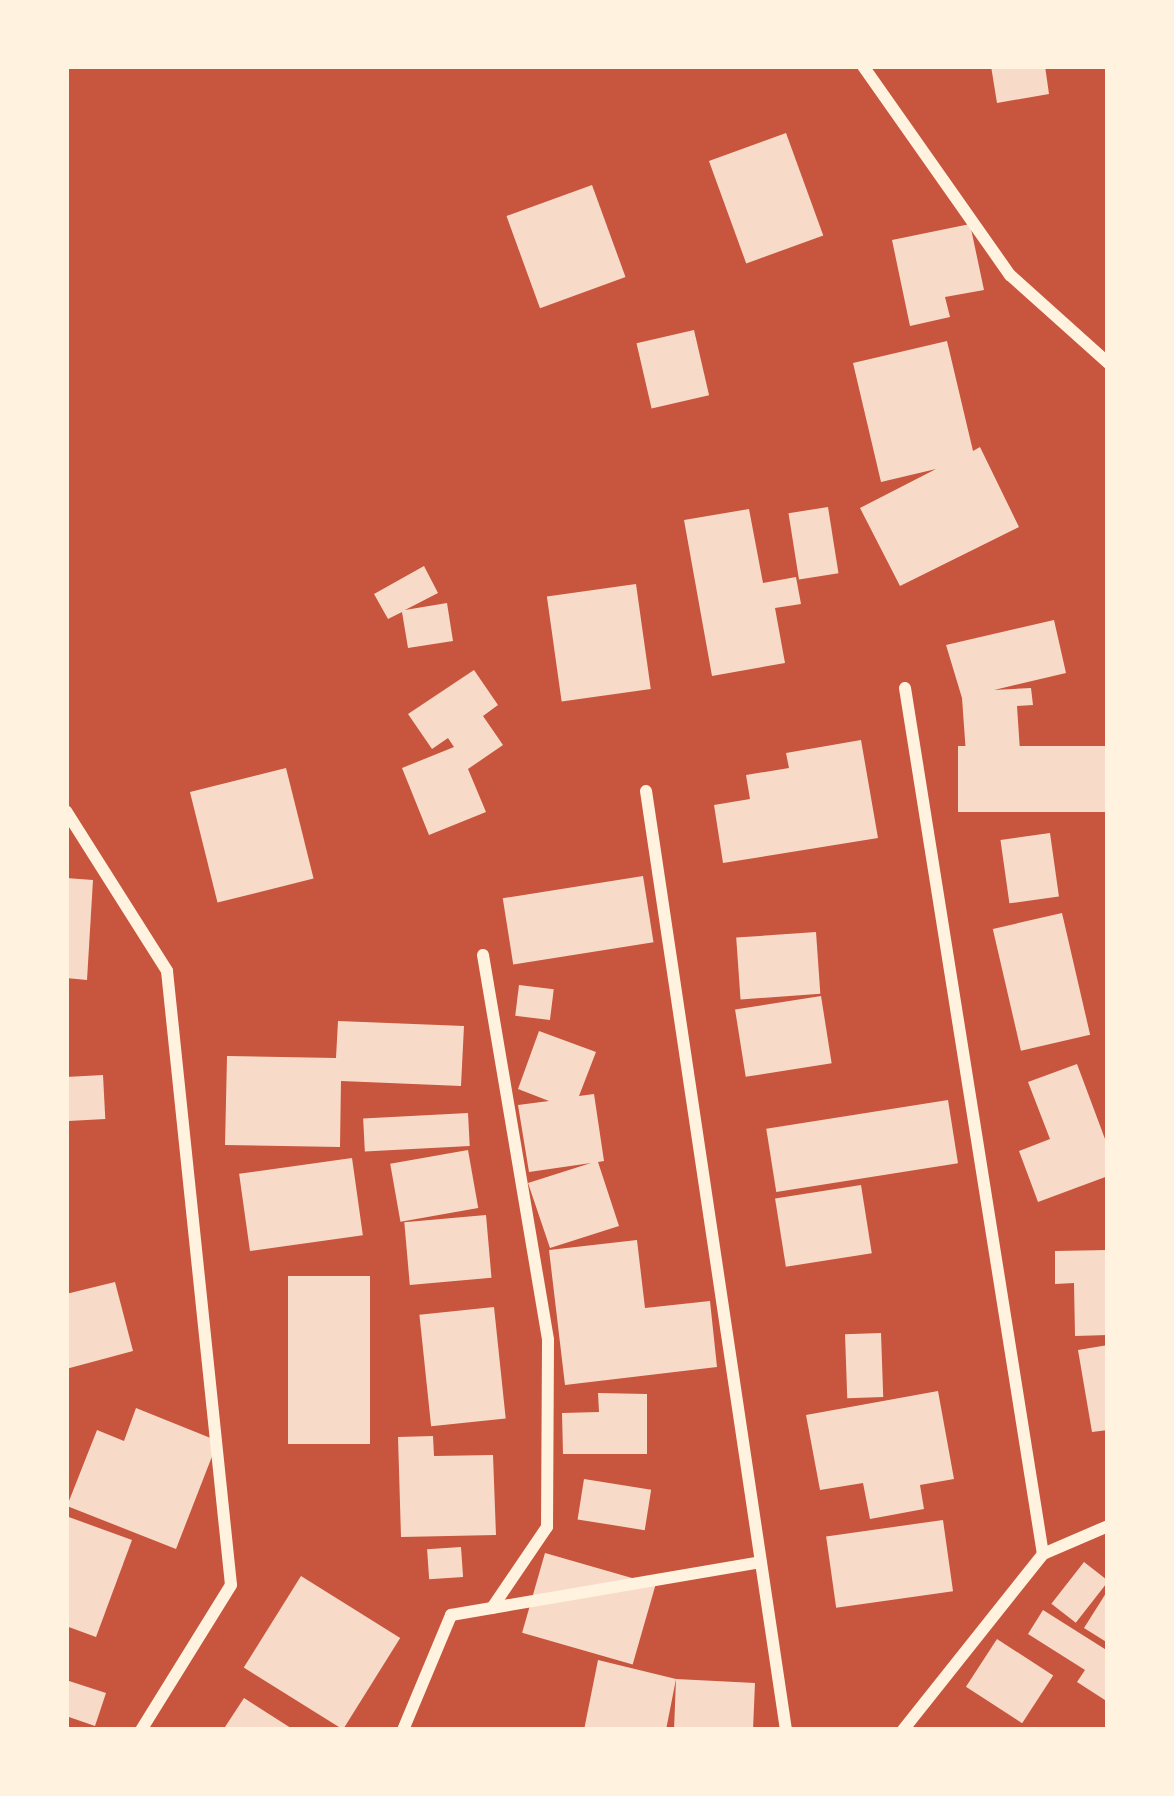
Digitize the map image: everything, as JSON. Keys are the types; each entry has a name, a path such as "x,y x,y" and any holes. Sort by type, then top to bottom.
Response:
{"street":[{"path":"863,66 1010,275 1108,363"},
{"path":"904,688 1043,1554"},
{"path":"646,791 786,1730"},
{"path":"66,811 167,971 231,1586 141,1730"},
{"path":"483,955 548,1340 547,1526 492,1608"},
{"path":"903,1730 1043,1554 1108,1526"},
{"path":"404,1730 452,1615 761,1562"}],"building":[{"path":"991,66 1045,66 1049,94 997,103"},
{"path":"786,133 823,235 746,263 709,161"},
{"path":"592,185 626,277 540,308 506,216"},
{"path":"970,224 984,290 945,297 950,317 910,326 892,240"},
{"path":"694,330 709,395 652,409 637,343"},
{"path":"947,341 973,451 980,447 1019,527 900,586 860,508 936,469 881,482 853,363"},
{"path":"828,507 838,573 799,579 788,513"},
{"path":"749,509 763,583 796,577 801,604 775,608 785,663 712,676 684,520"},
{"path":"424,566 438,593 405,610 447,603 453,641 408,648 402,612 388,619 374,594"},
{"path":"636,584 651,689 562,701 547,597"},
{"path":"1054,620 1066,673 994,690 1031,688 1033,705 1017,706 1020,751 966,754 962,698 946,645"},
{"path":"474,670 498,705 483,716 503,745 468,769 486,812 429,835 402,768 454,747 448,738 432,749 408,714"},
{"path":"861,740 878,838 723,863 714,805 750,799 746,775 789,768 786,753"},
{"path":"958,746 1108,746 1108,812 958,812"},
{"path":"286,768 314,879 218,903 190,792"},
{"path":"1050,833 1059,896 1009,903 1000,840"},
{"path":"643,876 653,942 513,964 503,898"},
{"path":"66,878 93,880 87,980 66,978"},
{"path":"1062,913 1090,1035 1021,1051 993,929"},
{"path":"816,932 820,994 741,999 736,938"},
{"path":"519,985 554,989 550,1020 515,1016"},
{"path":"821,996 832,1063 746,1077 735,1010"},
{"path":"338,1021 464,1026 461,1086 341,1081 340,1147 225,1145 227,1056 336,1058"},
{"path":"539,1031 596,1052 579,1096 594,1094 604,1161 598,1162 619,1226 550,1248 528,1183 591,1163 529,1172 518,1105 549,1101 518,1089"},
{"path":"1077,1064 1108,1147 1108,1176 1038,1202 1019,1151 1050,1139 1028,1082"},
{"path":"103,1075 105,1119 68,1121 66,1077"},
{"path":"948,1100 958,1163 776,1192 766,1129"},
{"path":"468,1113 470,1146 365,1151 363,1118"},
{"path":"468,1150 478,1208 400,1222 390,1164"},
{"path":"352,1158 363,1235 250,1251 239,1174"},
{"path":"861,1185 872,1253 786,1267 775,1199"},
{"path":"486,1215 491,1278 410,1285 404,1222"},
{"path":"637,1240 645,1308 710,1301 717,1367 565,1385 549,1250"},
{"path":"1108,1250 1108,1335 1075,1336 1074,1283 1055,1284 1055,1251"},
{"path":"288,1276 370,1276 370,1444 288,1444"},
{"path":"115,1282 133,1351 66,1369 66,1294"},
{"path":"494,1307 506,1418 431,1426 419,1315"},
{"path":"881,1333 883,1397 847,1398 845,1334"},
{"path":"1108,1345 1108,1430 1092,1432 1078,1350"},
{"path":"938,1391 954,1479 920,1485 924,1509 870,1519 863,1483 820,1490 806,1415"},
{"path":"598,1393 647,1394 647,1454 563,1454 562,1413 599,1412"},
{"path":"136,1408 218,1441 176,1549 67,1506 97,1430 124,1441"},
{"path":"433,1436 434,1456 493,1455 496,1535 401,1537 398,1437"},
{"path":"584,1479 651,1490 645,1530 578,1519"},
{"path":"66,1516 132,1540 96,1637 66,1626"},
{"path":"943,1520 953,1591 836,1608 826,1536"},
{"path":"461,1547 463,1577 429,1579 427,1549"},
{"path":"545,1553 656,1585 633,1664 522,1633"},
{"path":"1084,1562 1108,1582 1076,1623 1051,1604"},
{"path":"301,1576 400,1638 343,1730 244,1668"},
{"path":"1108,1590 1108,1643 1084,1628"},
{"path":"1043,1610 1108,1651 1108,1702 1077,1682 1085,1670 1028,1634"},
{"path":"997,1639 1053,1675 1022,1723 966,1687"},
{"path":"598,1660 676,1679 666,1730 584,1730"},
{"path":"676,1679 755,1683 753,1730 674,1730"},
{"path":"66,1680 106,1693 95,1726 66,1716"},
{"path":"244,1698 294,1730 223,1730"}]}
